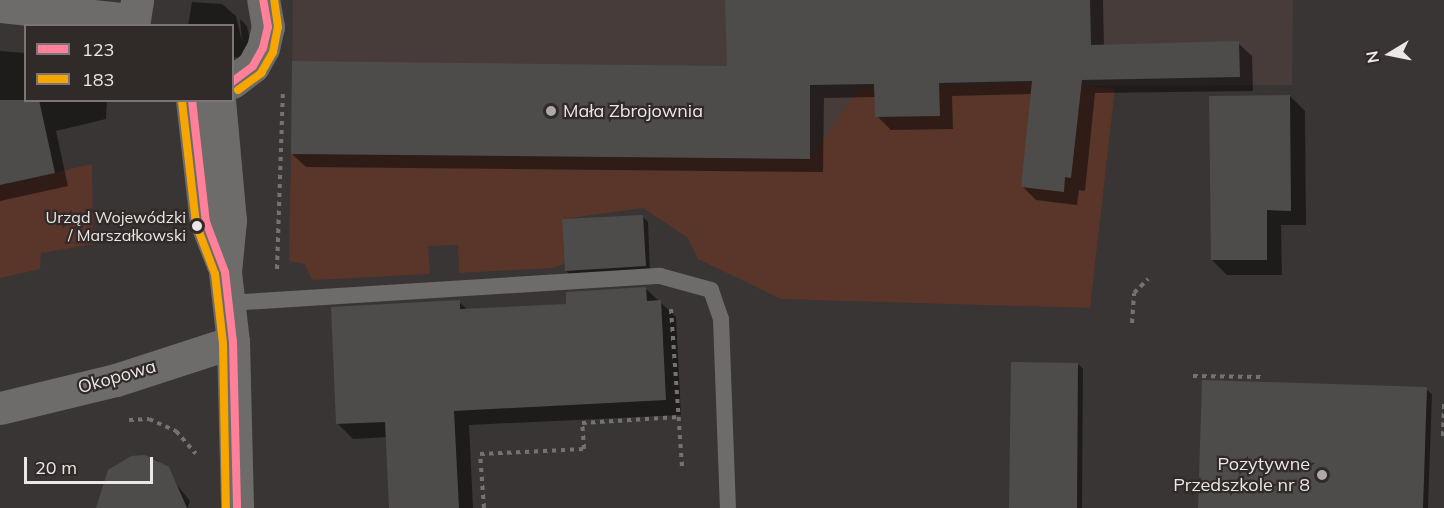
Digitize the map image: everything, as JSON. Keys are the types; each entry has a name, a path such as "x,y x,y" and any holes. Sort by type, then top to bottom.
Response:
{"street":[{"path":"234,80 253,66 263,48 268,27 263,0"},
{"path":"0,6 134,15"},
{"path":"192,102 206,222 227,288"},
{"path":"219,102 230,220 227,288 233,342 237,508"},
{"name":"Okopowa","path":"0,408 116,380 233,342"}],"lane":[{"path":"227,288 669,279 711,290 721,319 728,508"}],"path":[{"path":"277,267 283,81"},
{"path":"669,279 682,467"},
{"path":"1132,322 1134,293 1148,279"},
{"path":"1193,376 1262,377"},
{"path":"1443,436 1444,404"},
{"path":"484,508 480,454 584,448 582,423 679,417"},
{"path":"119,421 149,419 176,431 198,462"}],"shaded area":[{"path":"293,0 1293,0 1292,85 860,87 810,159 291,154"},
{"path":"1032,83 1115,88 1090,308 781,299 698,259 688,238 643,208 563,219 564,264 552,268 459,273 458,245 428,246 430,274 312,280 305,264 289,261 291,154 809,159 860,87 874,87 876,117 939,115 939,86"},
{"path":"92,164 93,244 41,253 40,269 0,278 0,185"}],"building":[{"path":"725,0 1090,0 1091,45 1239,41 1240,77 1082,80 1071,178 1065,177 1064,192 1021,187 1032,81 939,83 940,116 875,117 874,84 810,85 810,159 291,154 292,61 727,66"},
{"path":"1290,95 1291,211 1267,210 1267,260 1211,260 1209,96"},
{"path":"0,100 39,102 55,173 0,185"},
{"path":"643,215 646,266 565,271 562,219"},
{"path":"646,287 647,301 661,300 666,400 454,411 459,508 389,508 385,422 336,424 331,307 460,300 460,309 566,304 566,292"},
{"path":"1011,362 1078,363 1077,508 1009,508"},
{"name":"Pozytywne Przedszkole nr 8","path":"1202,380 1427,387 1423,508 1198,508"},
{"path":"145,455 169,467 187,508 96,508 108,470 131,456"}],"transit line":[{"name":"123","path":"234,80 253,66 263,48 268,27 263,0"},
{"name":"183","path":"238,90 261,73 273,52 278,27 274,0"},
{"name":"183","path":"182,102 196,224 215,274 223,343 226,508"},
{"name":"123","path":"192,102 206,222 225,272 233,342 237,508"}],"place":[{"name":"Mała Zbrojownia","path":"551,111"},
{"name":"Urząd Wojewódzki / Marszałkowski","path":"197,226"},
{"name":"Pozytywne Przedszkole nr 8","path":"1322,475"}]}
